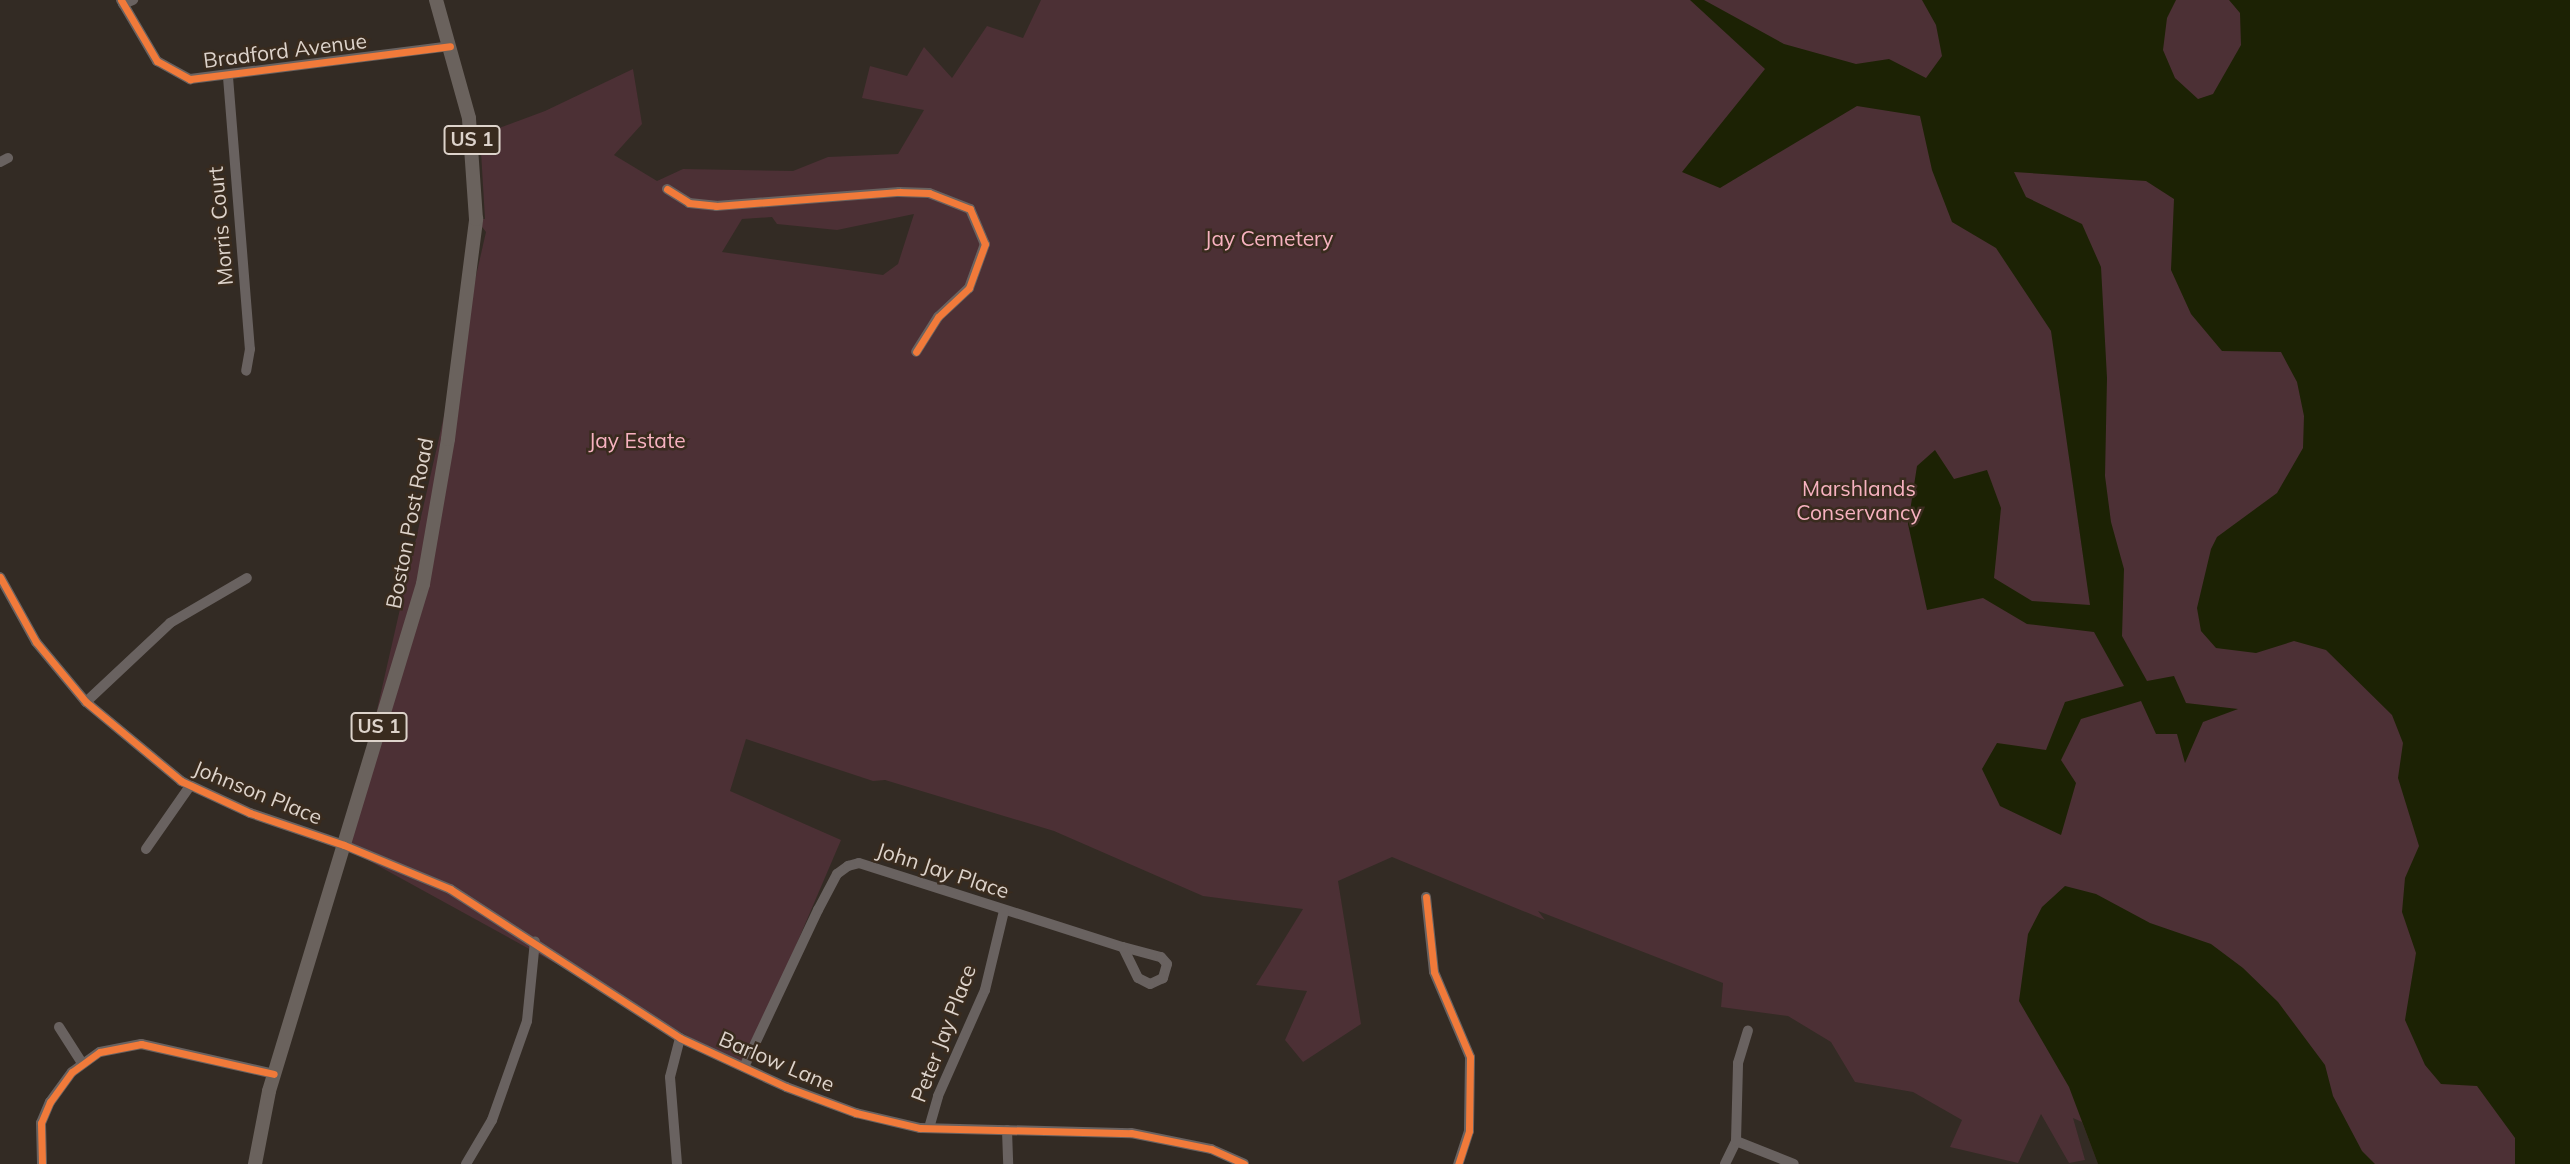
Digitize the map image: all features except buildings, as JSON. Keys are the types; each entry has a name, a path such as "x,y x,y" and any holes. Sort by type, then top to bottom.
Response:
{"main road":[{"name":"Boston Post Road","path":"255,1164 274,1073 423,584 469,304 476,219 473,148 450,46 436,0"}],"street":[{"name":"Bradford Avenue","path":"125,1 157,61 176,75 202,80 450,46"},
{"name":"Morris Court","path":"228,78 250,349 246,372"},
{"path":"667,189 689,202 716,206 929,192 970,209 985,244 969,288 938,317 916,352"},
{"name":"Johnson Place","path":"0,577 36,642 86,702 120,734 190,786 344,845"},
{"path":"86,702 170,622 247,579"},
{"path":"146,849 190,786"},
{"name":"Barlow Lane","path":"344,845 450,889 535,941 680,1038 856,1112 929,1128 1131,1133 1210,1149 1244,1164"},
{"name":"John Jay Place","path":"744,1067 818,910 837,874 848,866 859,863 1004,911 1161,957 1167,964 1163,978 1150,984 1138,978 1123,947"},
{"path":"1426,897 1434,972 1470,1057 1469,1131 1458,1164"},
{"name":"Peter Jay Place","path":"929,1128 938,1096 985,990 1004,911"},
{"path":"466,1164 492,1120 527,1021 535,941"},
{"path":"59,1027 82,1063"},
{"path":"1725,1164 1737,1141 1738,1063 1748,1030"},
{"path":"677,1164 670,1077 680,1038"},
{"path":"42,1164 41,1123 59,1087 82,1063 119,1046 141,1044 274,1073"},
{"path":"1007,1130 1007,1164"},
{"path":"1737,1141 1794,1164"}],"green space":[{"name":"Marshlands Conservancy","path":"1041,0 2246,0 2570,1164 2098,1164 2082,1122 2073,1118 2085,1160 2069,1163 2041,1114 2018,1163 1950,1147 1962,1120 1913,1092 1855,1082 1831,1042 1788,1016 1721,1007 1723,983 1538,911 1545,920 1392,857 1338,881 1361,1024 1303,1062 1285,1040 1307,991 1256,985 1303,909 1203,896 1054,831 885,780 873,781 746,739 730,791 841,840 744,1067 333,841 344,845 353,815 486,232 476,219 485,219 480,135 545,111 633,69 642,124 614,155 657,181 683,169 793,171 828,157 898,154 924,110 862,98 870,66 907,76 924,47 952,78 987,26 1023,38","holes":["914,214 898,264 883,275 722,252 742,219 772,217 777,224 837,230"]}],"shaded area":[{"path":"1690,0 1704,0 1784,44 1856,64 1889,59 1926,78 1942,56 1936,25 1922,0 2176,0 2167,18 2163,50 2175,78 2198,99 2213,94 2241,45 2240,13 2229,0 2570,0 2570,1164 2515,1164 2515,1138 2477,1086 2441,1084 2425,1065 2405,1020 2416,953 2402,912 2405,878 2419,846 2398,778 2403,743 2392,715 2326,650 2294,641 2256,653 2216,648 2201,631 2197,608 2211,549 2217,537 2277,493 2303,448 2304,416 2297,382 2281,352 2222,351 2191,314 2171,270 2174,199 2146,181 2014,172 2026,197 2082,224 2101,267 2107,378 2105,476 2111,522 2124,569 2122,636 2147,681 2174,676 2186,703 2238,709 2203,722 2185,763 2177,734 2156,734 2141,701 2081,719 2061,760 2076,783 2061,835 2000,806 1982,769 1997,743 2046,750 2065,702 2124,686 2094,632 2027,624 1983,598 1927,610 1908,524 1917,466 1935,450 1954,479 1987,470 2001,508 1994,578 2032,601 2090,605 2051,331 1996,248 1952,222 1932,170 1920,116 1857,106 1720,188 1682,172 1765,69"},
{"path":"2065,886 2096,894 2150,923 2211,944 2243,968 2278,1002 2325,1065 2333,1096 2362,1151 2375,1164 2098,1164 2069,1087 2019,1001 2028,934 2042,907"}],"cycle path":[{"path":"121,0 157,61 190,79 450,46"},
{"path":"667,189 689,203 716,206 899,192 929,193 970,209 985,244 969,288 938,317 916,352"},
{"path":"0,577 36,642 86,702 181,781 250,813 344,845 450,889 680,1038 786,1087 856,1113 920,1128 1131,1133 1211,1149 1244,1164"},
{"path":"1426,897 1434,972 1470,1057 1469,1131 1458,1164"},
{"path":"42,1164 41,1123 50,1102 72,1072 100,1052 141,1044 274,1074"}],"park label":[{"name":"Jay Cemetery","path":"1269,238"},
{"name":"Jay Estate","path":"637,440"}]}
